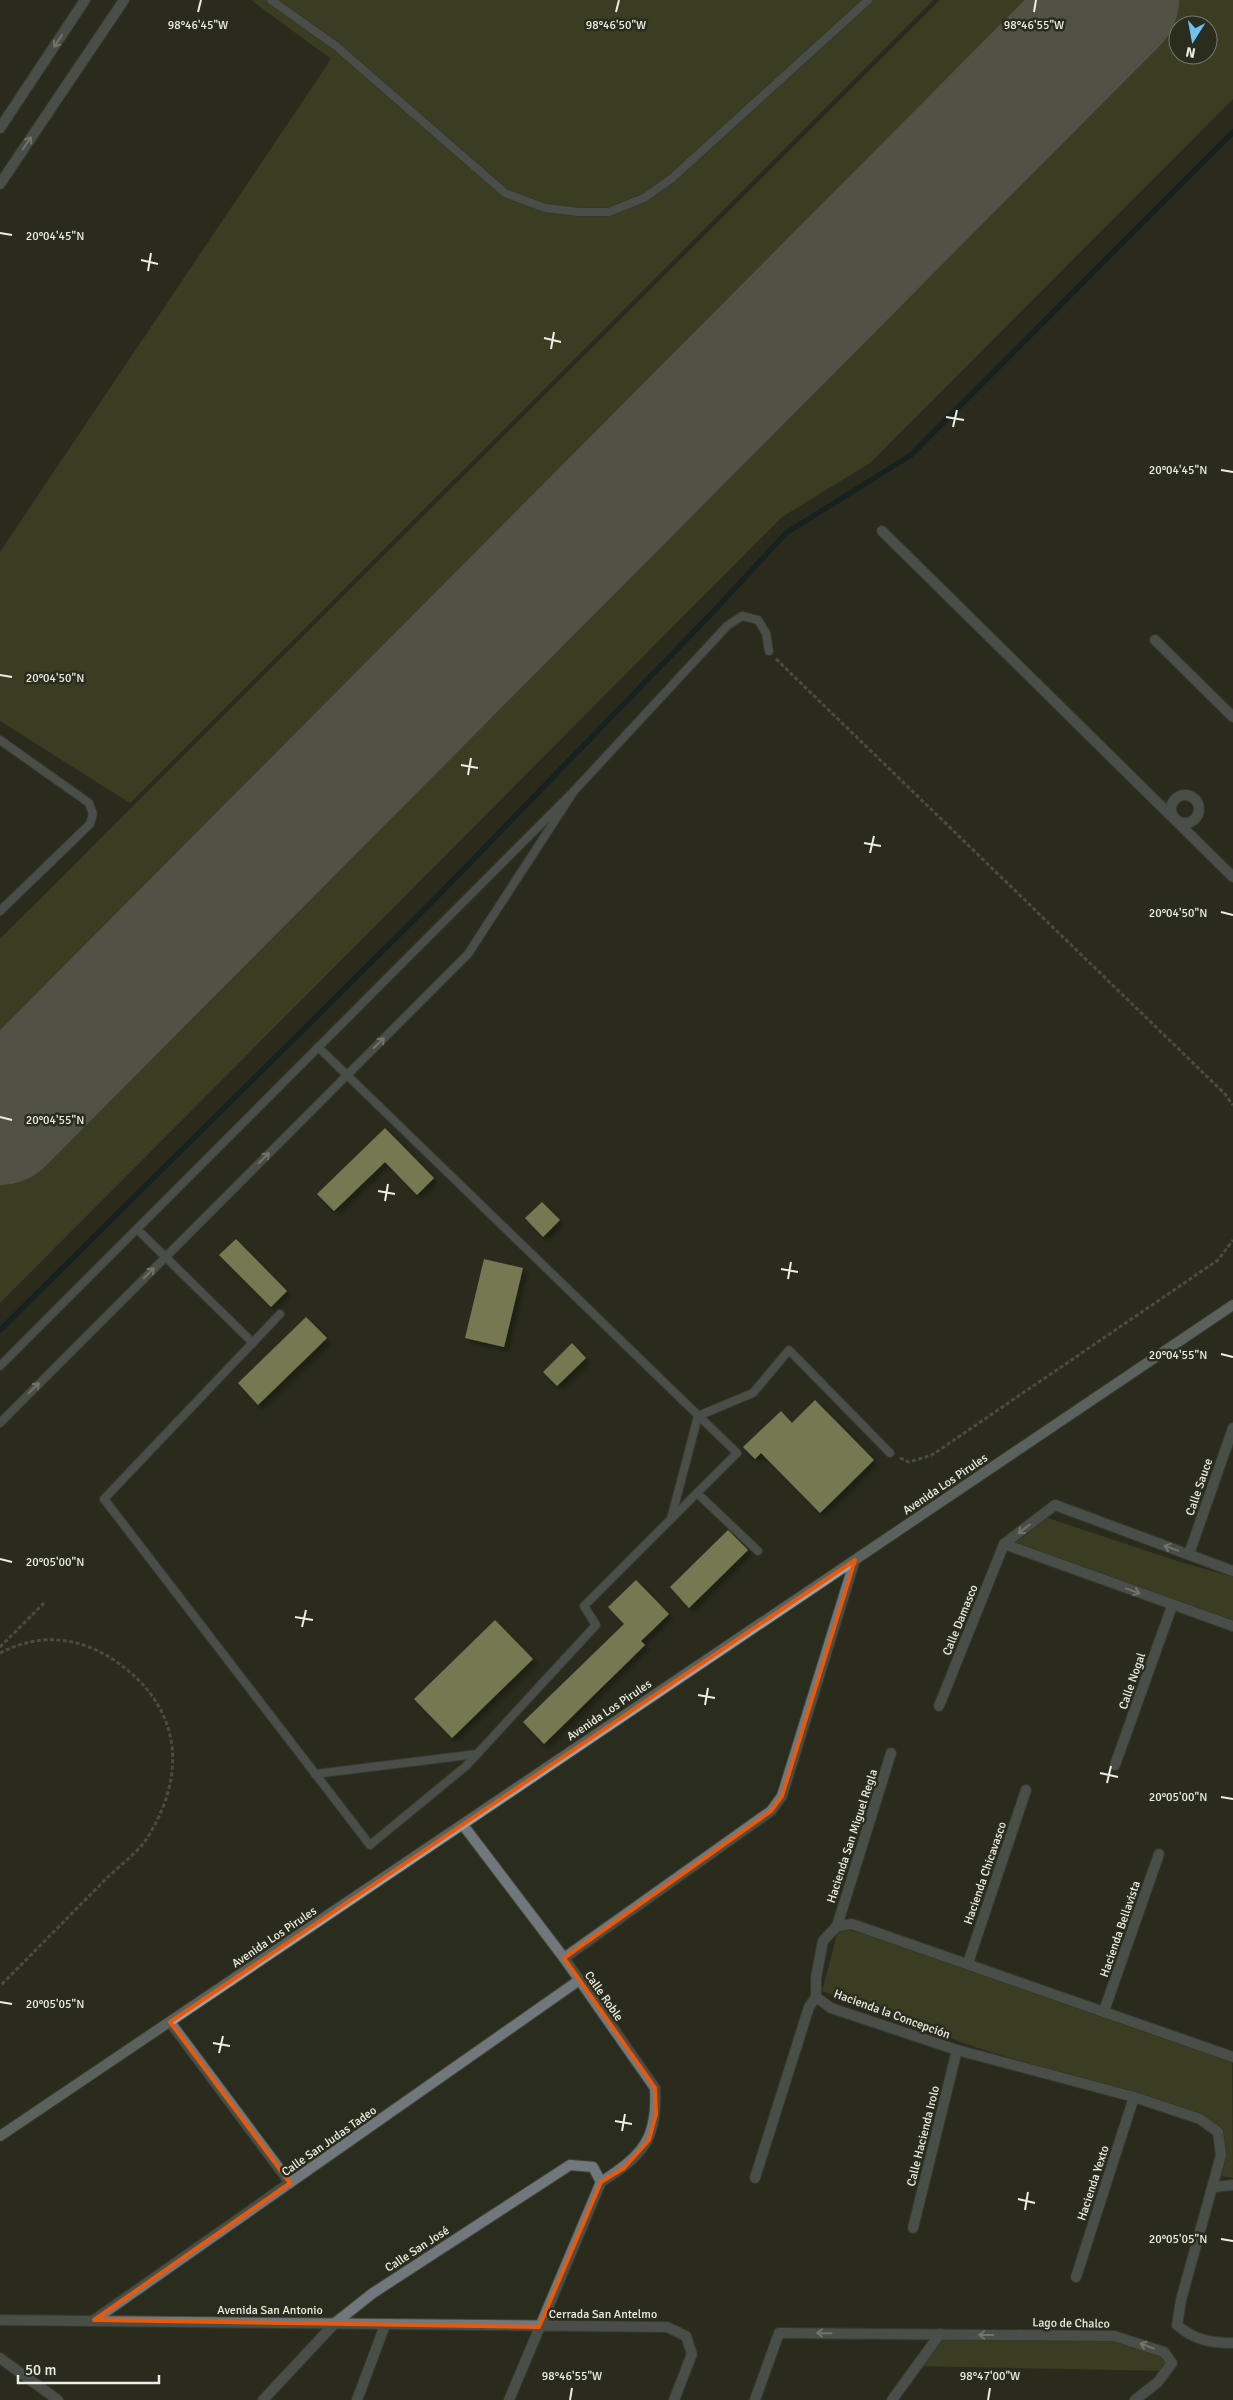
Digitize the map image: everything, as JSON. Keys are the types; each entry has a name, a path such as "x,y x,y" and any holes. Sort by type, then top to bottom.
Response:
{"street":[{"path":"0,128 85,0"},
{"path":"0,184 124,0"},
{"path":"882,531 1233,877"},
{"path":"1155,640 1233,717"},
{"path":"1195,819 1185,823 1175,819 1171,809 1172,804 1181,796 1189,795 1195,799 1198,805 1198,813 1191,829 1195,839"},
{"name":"Avenida Los Pirules","path":"0,2136 1233,1305"},
{"name":"Calle Sauce","path":"1189,1554 1233,1428"},
{"path":"1004,1544 1055,1505 1233,1571"},
{"path":"1004,1544 1172,1606 1233,1626"},
{"name":"Calle Damasco","path":"939,1706 1004,1544"},
{"path":"564,1958 771,1811 782,1796 855,1560"},
{"name":"Calle Nogal","path":"1116,1765 1172,1606"},
{"name":"Hacienda San Miguel Regla","path":"837,1926 891,1753"},
{"name":"Hacienda Chicavasco","path":"968,1963 1026,1790"},
{"name":"Calle Roble","path":"462,1824 564,1958 578,1981 655,2088 656,2114 649,2140 624,2168 601,2182"},
{"name":"Hacienda Bellavista","path":"1104,2011 1159,1854"},
{"path":"837,1926 852,1924 1233,2057"},
{"name":"Hacienda la Concepción","path":"837,1926 824,1941 816,1978 816,1996 831,2008 957,2050 1134,2097 1200,2119 1218,2132 1222,2156 1181,2300 1177,2325 1193,2336 1209,2343 1233,2344"},
{"name":"Calle San Judas Tadeo","path":"94,2320 578,1981"},
{"path":"755,2178 809,2007 816,1996"},
{"path":"170,2022 290,2184"},
{"name":"Calle Hacienda Irolo","path":"913,2228 957,2050"},
{"name":"Hacienda Yexto","path":"1076,2276 1134,2097"},
{"name":"Calle San José","path":"264,2400 335,2323 373,2293 570,2165 593,2167 601,2182"},
{"path":"510,2400 539,2326 601,2182"},
{"path":"1214,2187 1233,2185"},
{"name":"Avenida San Antonio","path":"0,2320 539,2326"},
{"path":"357,2400 385,2325"},
{"name":"Cerrada San Antelmo","path":"539,2326 667,2327 686,2336 692,2354 674,2400"},
{"name":"Lago de Chalco","path":"755,2400 779,2333 1114,2336 1164,2352 1172,2363 1158,2382 1136,2400"},
{"path":"892,2400 940,2334"},
{"path":"0,2358 58,2400"}],"lane":[{"path":"271,0 336,46 505,193 546,208 580,212 609,212 644,198 671,179 868,0"},
{"path":"0,1366 574,791 727,626 742,616 758,620 766,633 769,651"},
{"path":"0,740 89,803 93,814 90,824 0,911"},
{"path":"0,1423 468,954 574,791"},
{"path":"280,1314 104,1499 370,1845 466,1766 596,1625 584,1606 737,1453 318,1047"},
{"path":"137,1229 253,1343"},
{"path":"698,1416 753,1393 789,1350 890,1453"},
{"path":"670,1520 698,1416"},
{"path":"697,1493 758,1551"},
{"path":"315,1774 477,1754"}],"path":[{"path":"769,651 1224,1093 1233,1105"},
{"path":"890,1453 909,1462 932,1454 1218,1260 1233,1240"},
{"path":"0,1647 44,1603"},
{"path":"0,1653 40,1638 70,1640 105,1654 132,1672 153,1694 165,1716 172,1743 172,1776 165,1805 148,1837 0,1986"}],"highlighted area":[{"path":"855,1560 782,1796 771,1811 564,1958 655,2088 656,2114 649,2140 624,2168 601,2182 539,2327 94,2320 290,2183 170,2022"}],"green space":[{"path":"251,0 933,0 130,803 0,721 0,552 331,59"},
{"path":"940,0 1062,0 0,1068 0,939"},
{"path":"1169,0 1233,0 1233,99 870,463 782,517 0,1303 0,1173"},
{"path":"1045,1517 1180,1562 1233,1577 1233,1629 1011,1542"},
{"path":"839,1927 967,1965 1232,2060 1233,2178 1221,2176 1224,2162 1221,2133 1198,2116 975,2047 822,1991"},
{"path":"940,2334 1114,2336 1164,2352 1172,2363 1166,2371 917,2366"}],"building":[{"path":"385,1128 434,1178 417,1195 385,1162 334,1211 317,1194"},
{"path":"542,1202 560,1220 543,1237 525,1218"},
{"path":"236,1239 287,1291 271,1307 219,1255"},
{"path":"484,1259 523,1268 504,1347 465,1338"},
{"path":"306,1317 327,1338 258,1405 238,1383"},
{"path":"572,1343 586,1358 557,1386 543,1372"},
{"path":"815,1400 874,1460 820,1513 761,1453 755,1459 743,1447 781,1411 792,1423"},
{"path":"728,1530 748,1550 689,1608 670,1587"},
{"path":"636,1580 669,1614 641,1641 645,1645 544,1744 523,1722 624,1624 608,1607"},
{"path":"495,1620 533,1659 452,1738 414,1699"}],"waterway":[{"path":"0,1330 430,904 712,613 786,533 911,455 1233,132"}],"runway":[{"path":"0,1121 1115,0"}]}
